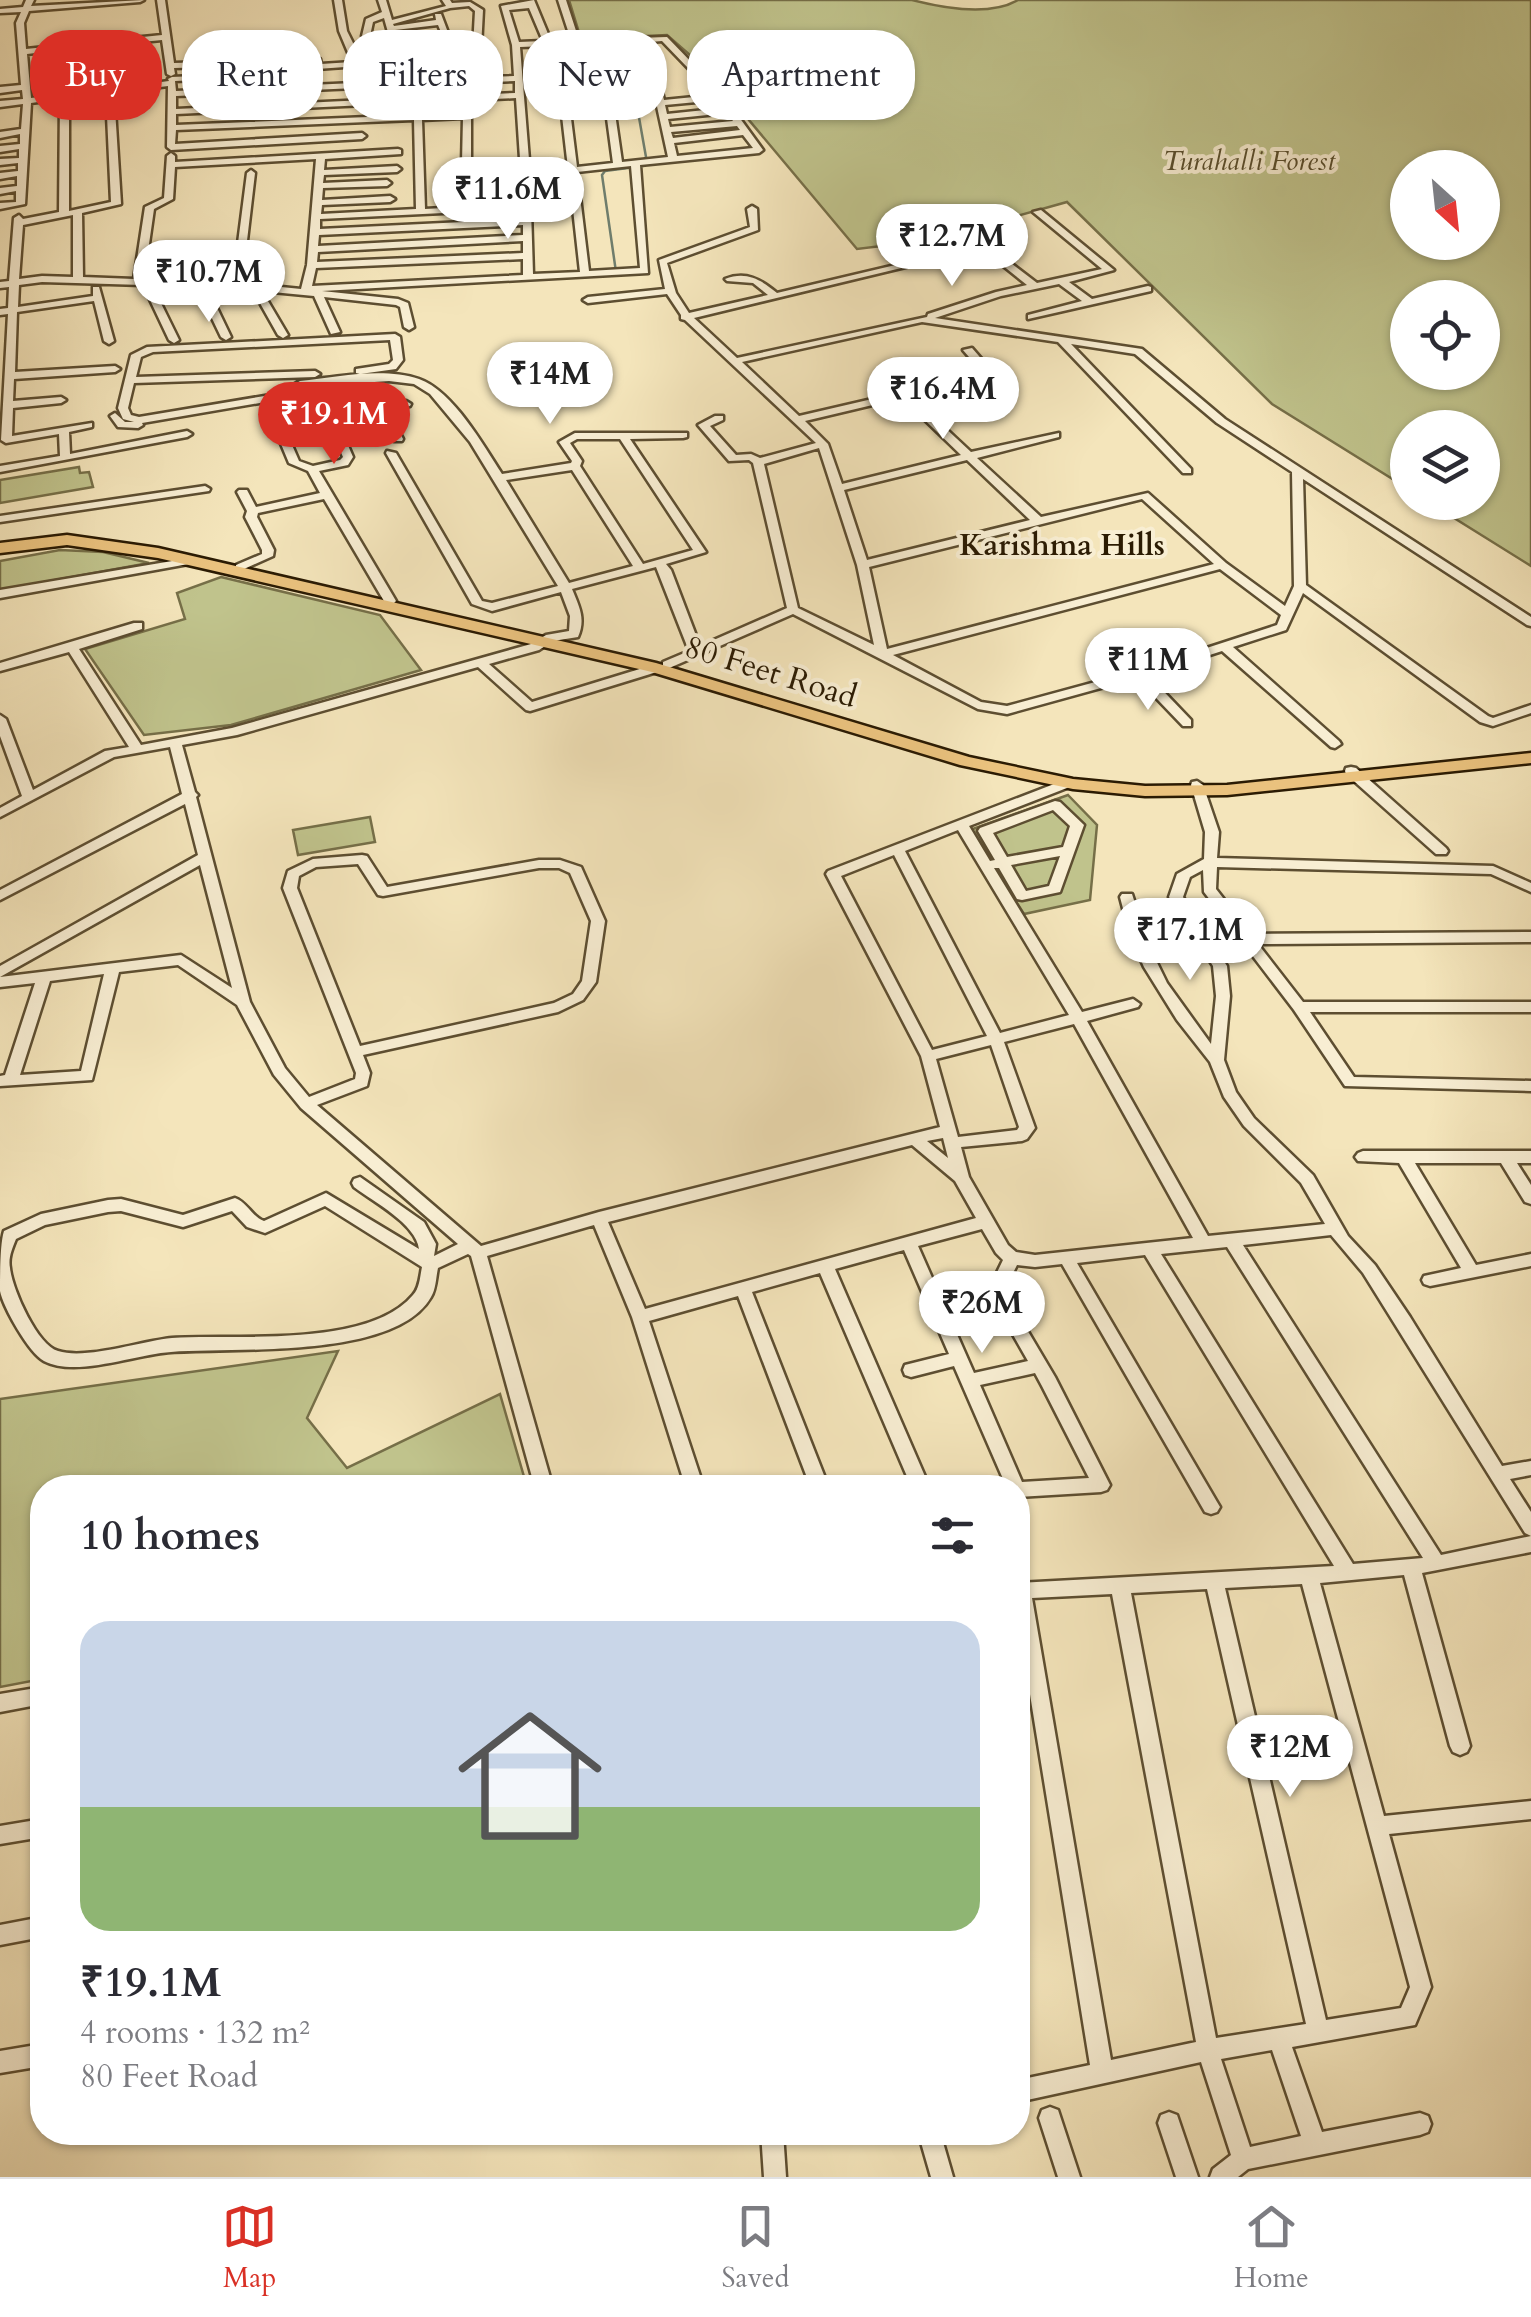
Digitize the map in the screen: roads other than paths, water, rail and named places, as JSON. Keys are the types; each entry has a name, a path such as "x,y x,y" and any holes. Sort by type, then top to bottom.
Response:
{"main road":[{"name":"80 Feet Road","path":"0,546 80,536 240,567 547,640"},
{"name":"80 Feet Road","path":"0,546 77,540 190,560 661,666 1012,767 1096,781 1197,788"},
{"name":"80 Feet Road","path":"661,666 981,765 1067,784 1197,788 1531,755"}],"street":[{"path":"0,11 28,5 140,0"},
{"path":"161,0 170,66 172,165 168,199 150,208 141,280 174,340"},
{"path":"338,0 346,30"},
{"path":"382,0 391,30"},
{"path":"562,0 572,30"},
{"path":"528,278 528,206 516,45 504,8 531,3 546,30"},
{"path":"388,22 470,4 479,10 478,30"},
{"path":"3,440 6,311 14,283 27,101 20,22 28,5"},
{"path":"431,11 444,30"},
{"path":"369,30 369,21 441,22"},
{"path":"0,24 20,22"},
{"path":"667,42 687,64"},
{"path":"516,45 523,45"},
{"path":"22,52 30,51"},
{"path":"170,66 314,61 316,72 343,66"},
{"path":"684,61 687,73"},
{"path":"503,79 518,78"},
{"path":"162,86 182,84"},
{"path":"171,85 343,84"},
{"path":"0,90 25,88"},
{"path":"503,97 518,96"},
{"path":"0,104 30,101"},
{"path":"170,112 343,104"},
{"path":"64,214 67,120"},
{"path":"19,223 117,202 113,120"},
{"path":"170,128 350,120"},
{"path":"418,120 421,212"},
{"path":"466,209 467,120"},
{"path":"566,120 586,274"},
{"path":"612,120 618,165"},
{"path":"665,120 674,159"},
{"path":"525,175 759,150 737,120"},
{"path":"666,130 743,128"},
{"path":"669,141 743,128"},
{"path":"0,134 25,132"},
{"path":"171,147 362,136"},
{"path":"0,149 24,146"},
{"path":"172,165 398,152"},
{"path":"321,157 312,265 306,289 645,271 635,164"},
{"path":"0,162 23,160"},
{"path":"319,173 397,168"},
{"path":"237,285 251,173"},
{"path":"0,176 22,174"},
{"path":"318,186 387,184"},
{"path":"0,190 21,188"},
{"path":"316,203 390,199"},
{"path":"0,206 20,204"},
{"path":"315,217 528,206"},
{"path":"752,209 755,228 662,262 670,291 684,317 823,444 863,566 882,654"},
{"path":"735,361 922,319 1109,267 1038,212"},
{"path":"78,214 78,280"},
{"path":"315,232 528,222"},
{"path":"965,231 1036,286"},
{"path":"313,249 528,238"},
{"path":"312,265 527,256"},
{"path":"684,317 942,257"},
{"path":"730,278 756,280 775,296"},
{"path":"94,280 109,342"},
{"path":"0,285 141,280 317,293 398,302 404,305 409,327"},
{"path":"1062,280 1090,302"},
{"path":"616,282 626,309"},
{"path":"200,284 226,337"},
{"path":"255,287 284,334"},
{"path":"1030,317 1148,289"},
{"path":"588,300 670,291"},
{"path":"317,293 335,332"},
{"path":"6,311 98,298"},
{"path":"922,319 1138,350 1221,421 1297,473 1488,590 1531,622"},
{"path":"115,416 122,425 156,420 303,388 320,378 392,367 398,360 398,341 384,335 151,349 136,354 124,408 127,417 156,420"},
{"path":"1060,338 1187,471"},
{"path":"800,419 976,376 981,371 980,363 968,350"},
{"path":"5,381 115,369"},
{"path":"0,813 110,754 136,746 232,732 574,634 578,624 565,587 466,428 430,388 400,380 130,380"},
{"path":"60,414 61,386"},
{"path":"904,394 966,458 1038,521"},
{"path":"5,408 62,400"},
{"path":"330,416 348,458 344,463 302,469 294,463 279,427 330,416 406,404"},
{"path":"382,408 398,438"},
{"path":"719,418 702,425 733,459 751,456 758,462 792,610"},
{"path":"3,440 88,426"},
{"path":"64,430 65,458"},
{"path":"0,469 187,434"},
{"path":"575,466 577,460 564,442 568,438 683,435"},
{"path":"840,488 1054,435"},
{"path":"391,453 478,604 492,607 700,552 624,437"},
{"path":"3,440 20,450 24,465"},
{"path":"758,462 823,444"},
{"path":"496,478 575,466"},
{"path":"575,466 640,568"},
{"path":"312,469 390,601"},
{"path":"792,610 978,705 1007,710 1140,674 1282,628 1300,586 1297,473"},
{"path":"0,519 79,506 154,500 205,489"},
{"path":"240,567 266,556 268,550 243,492"},
{"path":"863,566 1144,494 1222,565 1288,614"},
{"path":"253,511 326,495"},
{"path":"0,594 190,560"},
{"path":"659,563 696,653"},
{"path":"882,654 1222,565"},
{"path":"1300,586 1484,719 1493,722 1531,709"},
{"path":"479,661 530,707 661,666 792,610"},
{"path":"0,667 138,626"},
{"path":"72,647 136,746"},
{"path":"1225,647 1335,744"},
{"path":"1140,674 1187,723"},
{"path":"0,719 29,798"},
{"path":"175,742 243,1002 279,1071 306,1104 474,1249 540,1475"},
{"path":"1353,774 1441,851"},
{"path":"1067,784 833,874 928,1056 961,1176 1002,1249 1012,1258 1067,1259 1335,1229"},
{"path":"1197,788 1212,832 1209,888 1299,1006 1350,1082 1531,1086"},
{"path":"0,896 191,796"},
{"path":"1055,805 1077,825 1055,890 1022,896 1003,863 984,830 1055,805"},
{"path":"962,826 1078,1018 1204,1243"},
{"path":"360,1183 418,1226 428,1244 428,1263 428,1294 402,1318 379,1328 336,1338 156,1346 69,1360 49,1356 34,1344 3,1278 0,1262 10,1234 18,1227 108,1206 182,1221 235,1204 253,1223 265,1226 326,1199 428,1263 914,1139 1022,1135 1027,1130 995,1037 896,848"},
{"path":"986,866 1069,850"},
{"path":"0,972 206,856"},
{"path":"306,1104 362,1082 356,1052 290,888 293,874 313,864 362,859 383,892 540,864 560,864 576,870 598,921 589,982 578,998 558,1007 356,1052"},
{"path":"1217,1060 1224,996 1220,966 1176,897 1184,874 1209,862 1493,870 1531,888"},
{"path":"1127,896 1144,956 1183,1019 1217,1060 1239,1109 1307,1179 1335,1229 1378,1282 1531,1528"},
{"path":"1137,932 1147,925 1188,917"},
{"path":"1248,939 1531,937"},
{"path":"0,982 181,960 243,1002"},
{"path":"44,976 5,1081 80,1078 91,1072 114,968"},
{"path":"928,1056 1134,1004"},
{"path":"1299,1006 1531,1008"},
{"path":"914,1139 961,1176"},
{"path":"1404,1156 1471,1271"},
{"path":"1505,1156 1531,1198"},
{"path":"1363,1157 1531,1156"},
{"path":"599,1218 640,1317 690,1475"},
{"path":"640,1317 988,1222"},
{"path":"1230,1240 1437,1564"},
{"path":"909,1243 1011,1475"},
{"path":"1150,1250 1348,1572"},
{"path":"1012,1258 996,1292 1101,1485 1030,1488"},
{"path":"1067,1259 1211,1507"},
{"path":"1430,1280 1531,1260"},
{"path":"826,1266 915,1475"},
{"path":"742,1289 815,1475"},
{"path":"910,1370 958,1358"},
{"path":"968,1381 1039,1365"},
{"path":"1498,1474 1531,1468"},
{"path":"1030,1590 1309,1576 1437,1564 1531,1544"},
{"path":"1412,1566 1460,1746"},
{"path":"1030,2089 1208,2050 1408,2018 1422,1987 1309,1576"},
{"path":"1214,1580 1318,2030"},
{"path":"1120,1586 1208,2050 1243,2159"},
{"path":"1030,1650 1102,2074"},
{"path":"0,1703 30,1698"},
{"path":"1377,1826 1531,1810"},
{"path":"0,1835 30,1830"},
{"path":"0,1935 30,1929"},
{"path":"1278,2037 1315,2145"},
{"path":"0,2062 30,2056"},
{"path":"1050,2118 1069,2177"},
{"path":"1169,2123 1187,2177"},
{"path":"1220,2177 1243,2159 1420,2124"},
{"path":"773,2145 776,2177"},
{"path":"932,2145 942,2177"}],"waterway":[{"path":"616,272 602,175 605,171 643,166 646,157 639,120"},
{"path":"53,277 137,279"},
{"path":"0,282 13,280"},
{"path":"245,283 303,289"}],"district":[{"name":"Karishma Hills","path":"1062,545"}],"park label":[{"name":"Turahalli Forest","path":"1249,160"}]}
